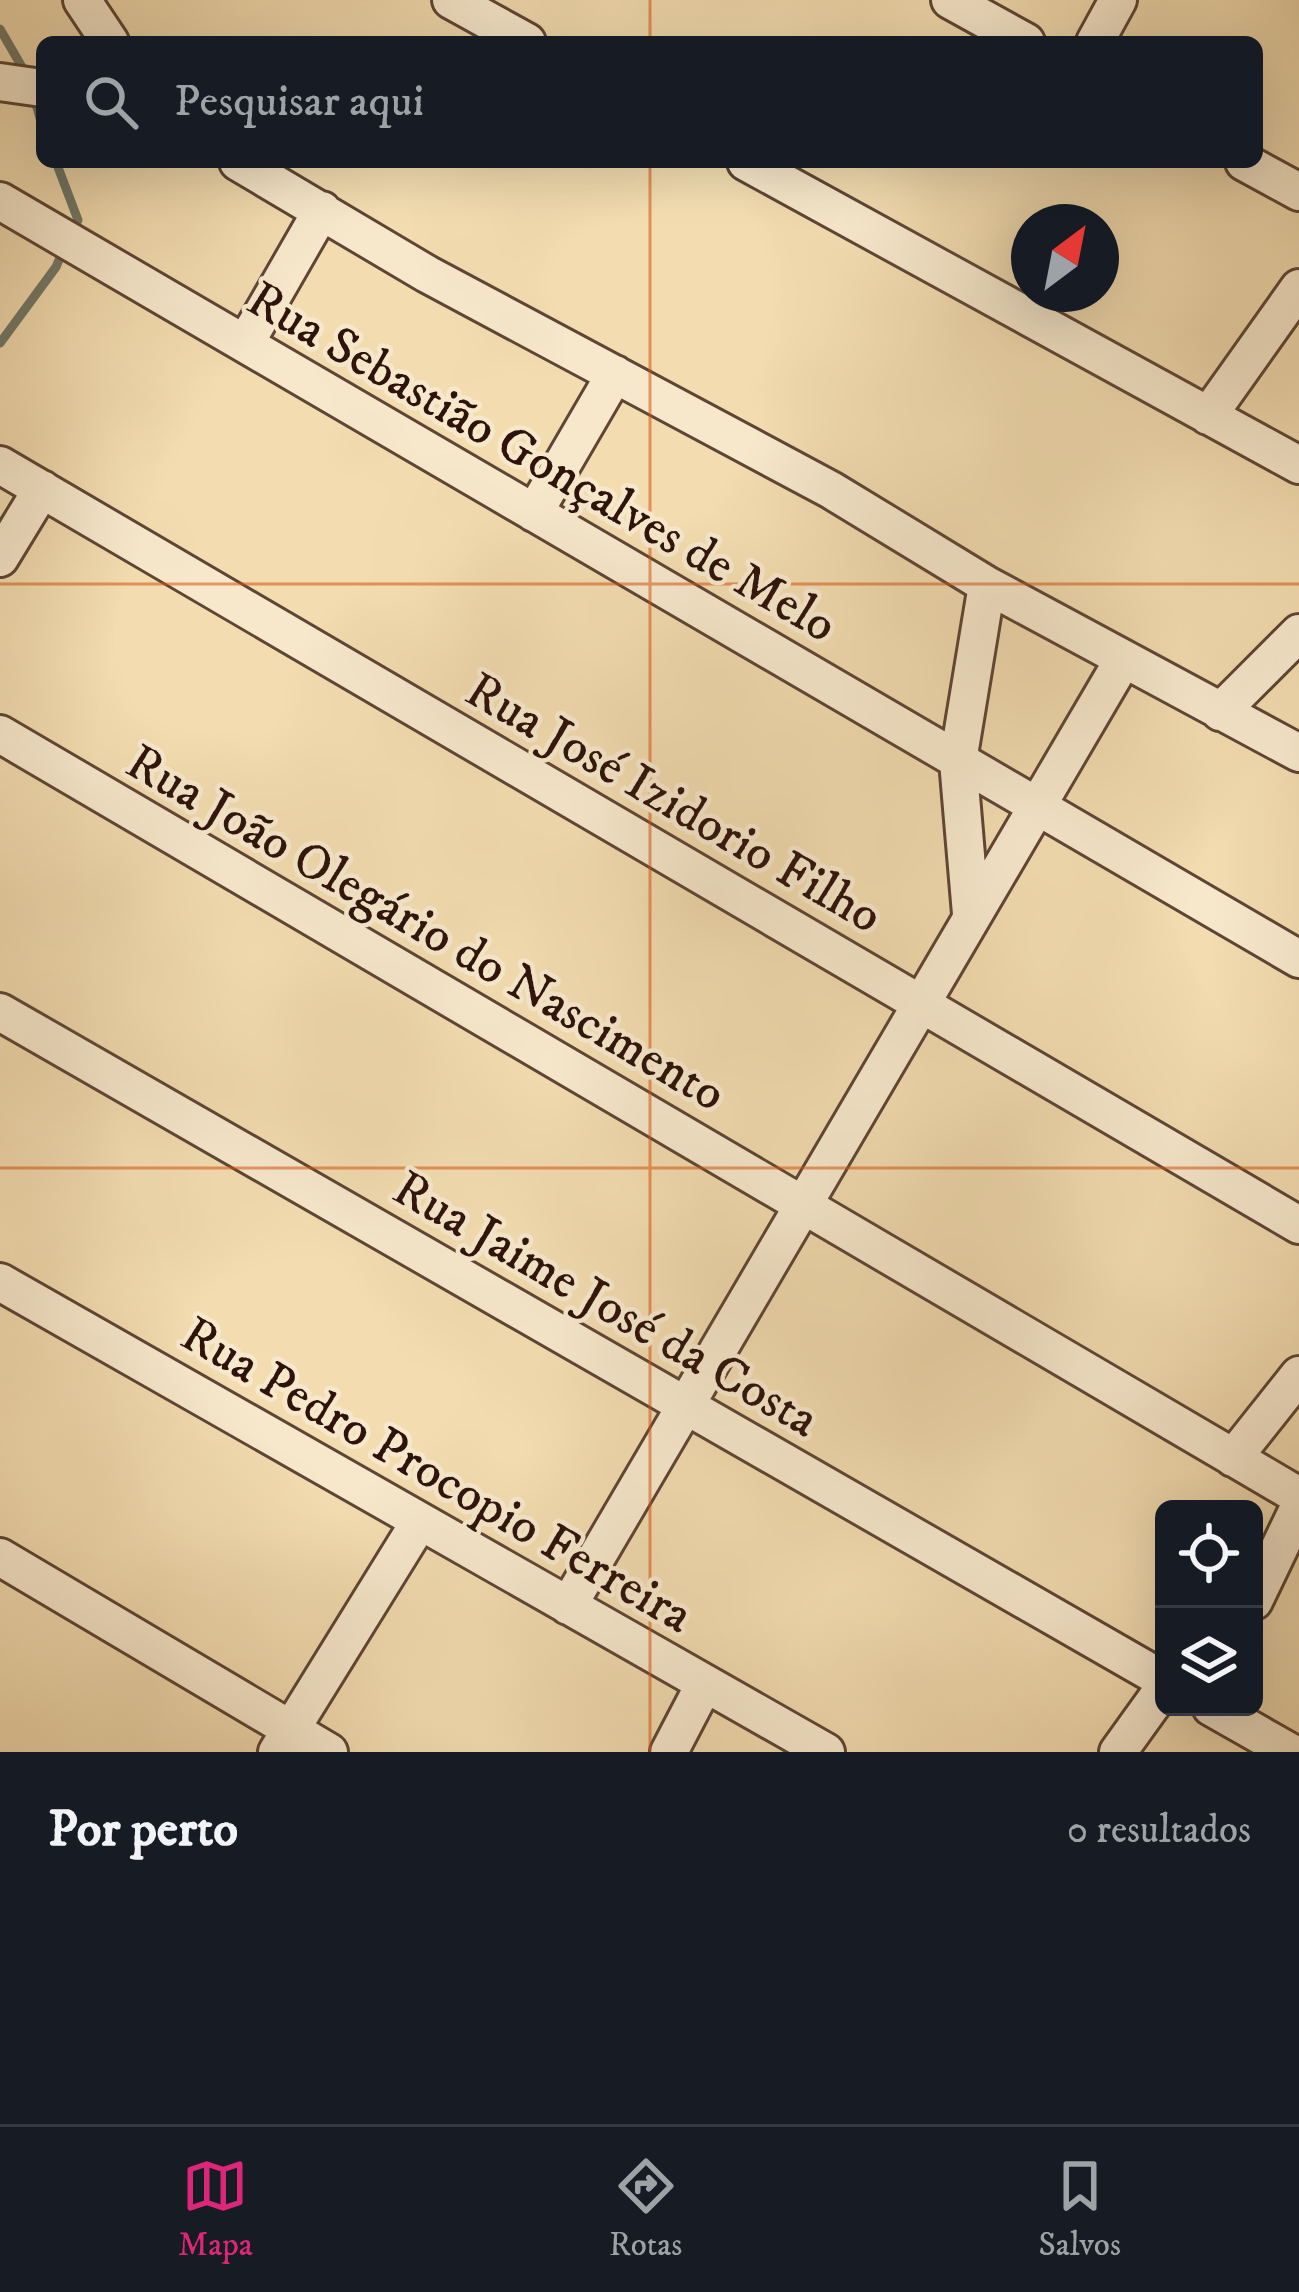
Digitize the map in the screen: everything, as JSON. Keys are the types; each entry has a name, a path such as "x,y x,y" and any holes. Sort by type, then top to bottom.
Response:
{"street":[{"path":"82,0 106,36"},
{"path":"451,0 516,36"},
{"path":"950,0 1015,36"},
{"path":"1098,36 1118,0"},
{"path":"0,82 36,87"},
{"path":"248,168 427,274 831,490 987,584 1299,753"},
{"path":"757,168 1299,465"},
{"path":"1255,168 1299,192"},
{"name":"Rua Sebastião Gonçalves de Melo","path":"0,201 1299,959"},
{"path":"245,344 322,210"},
{"path":"1208,416 1299,288"},
{"path":"534,513 615,374"},
{"name":"Rua José Izidorio Filho","path":"0,465 1299,1225"},
{"path":"0,559 42,489"},
{"path":"971,914 958,761 987,584"},
{"path":"1220,712 1299,633"},
{"path":"568,1606 1123,660"},
{"name":"Rua João Olegário do Nascimento","path":"0,734 1299,1496"},
{"name":"Rua Jaime José da Costa","path":"0,1012 1155,1679"},
{"name":"Rua Pedro Procopio Ferreira","path":"0,1282 826,1752"},
{"path":"1233,1458 1299,1375"},
{"path":"1263,1582 1299,1507"},
{"path":"284,1741 420,1521"},
{"path":"0,1557 284,1741 328,1752"},
{"path":"669,1752 706,1683"},
{"path":"1118,1752 1155,1697"},
{"path":"1227,1716 1290,1752"}],"waterway":[{"path":"0,29 26,74"},
{"path":"34,97 36,104"},
{"path":"58,168 78,220 71,233"},
{"path":"0,343 56,267 64,248"}]}
